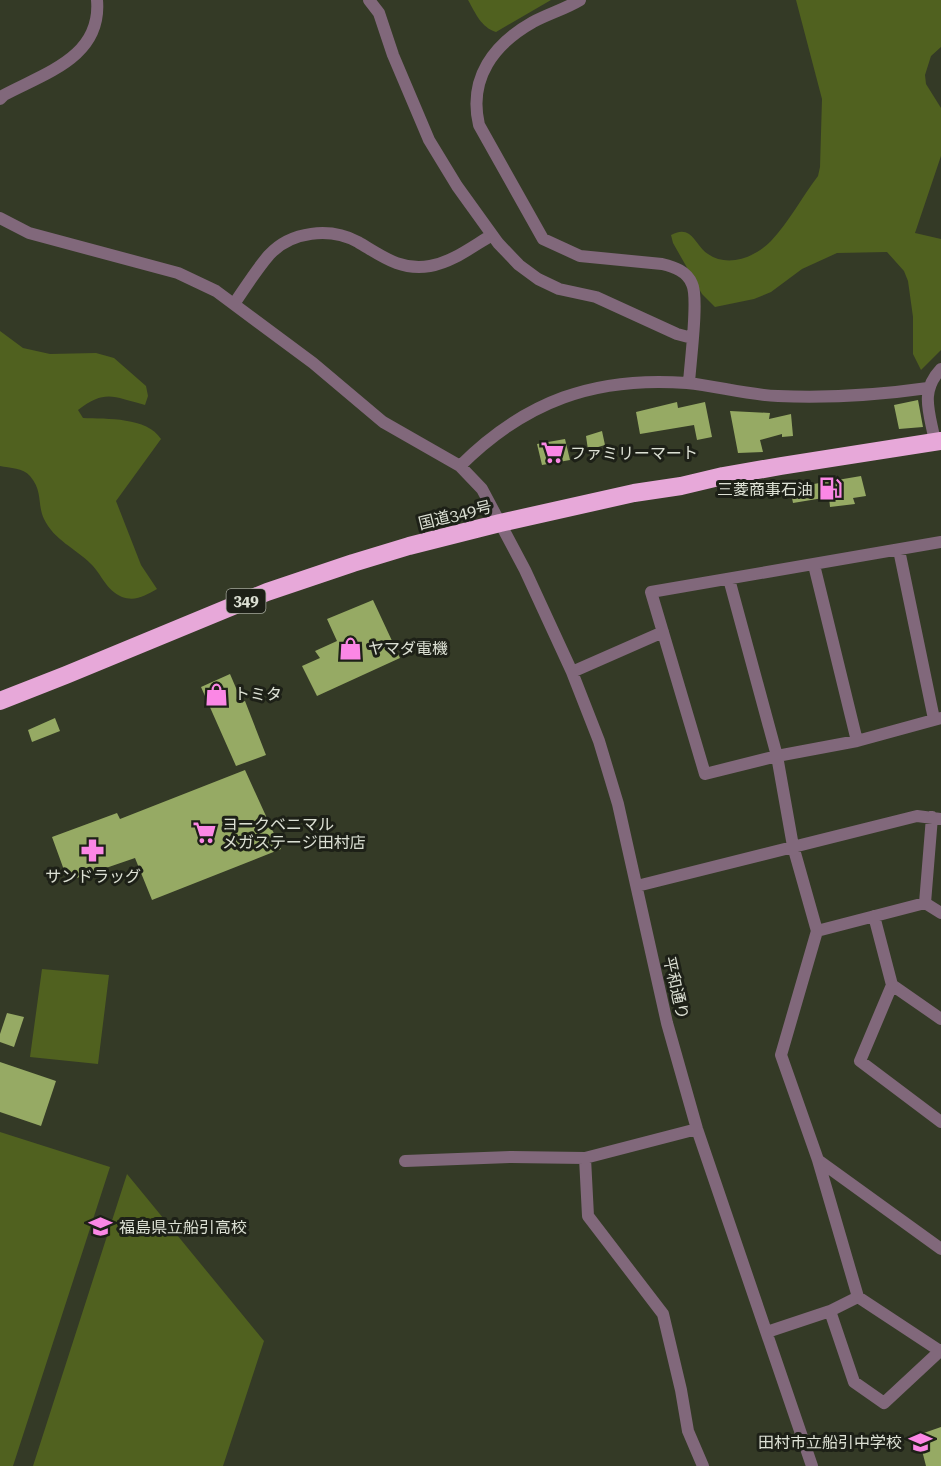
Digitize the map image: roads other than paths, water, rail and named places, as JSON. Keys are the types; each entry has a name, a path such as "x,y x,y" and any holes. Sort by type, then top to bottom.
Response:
{"highway":[{"name":"国道349号","path":"0,700 267,592 353,563 500,523 634,493 938,441"}],"street":[{"path":"0,99 73,58 89,40 95,23 97,0"},
{"path":"369,0 379,13 393,55 429,140 457,186 492,235 519,265 538,279 559,289 596,297 678,334 692,338"},
{"path":"580,0 534,21 495,50 479,83 475,108 479,125 543,239 580,256 662,264 685,273 693,285 696,301 689,383"},
{"name":"平和通り","path":"0,218 29,233 118,259 178,273 216,291 313,363 383,422 460,466 482,489 525,570 572,672 598,741 618,804 667,1023 697,1130 812,1466"},
{"path":"234,304 267,257 276,248 301,236 316,233 340,234 394,263 429,266 447,261 492,235"},
{"path":"938,441 928,400 928,388 941,369"},
{"path":"460,466 501,429 524,415 567,395 600,386 634,382 689,383 775,396 826,396 928,388"},
{"path":"899,550 937,718 857,741 777,756 705,774 651,592 941,542"},
{"path":"814,565 857,741"},
{"path":"729,579 777,756 793,846 817,931 781,1054 818,1160 858,1297 940,1351 884,1403 854,1382 830,1311"},
{"path":"572,672 663,632"},
{"path":"637,886 917,816 936,818 925,903"},
{"path":"817,931 925,903 941,914"},
{"path":"874,916 892,985 860,1061 941,1122"},
{"path":"892,985 941,1018"},
{"path":"405,1161 511,1157 585,1158 697,1130"},
{"path":"585,1158 588,1216 663,1314 688,1431 703,1466"},
{"path":"818,1160 941,1249"},
{"path":"767,1332 830,1311 858,1297"}],"place":[{"name":"ファミリーマート","path":"552,453"},
{"name":"三菱商事石油","path":"831,489"},
{"name":"ヤマダ電機","path":"350,648"},
{"name":"トミタ","path":"216,694"},
{"name":"ヨークベニマル メガステージ田村店","path":"204,833"},
{"name":"サンドラッグ","path":"93,851"},
{"name":"福島県立船引高校","path":"101,1227"},
{"name":"田村市立船引中学校","path":"920,1442"}]}
